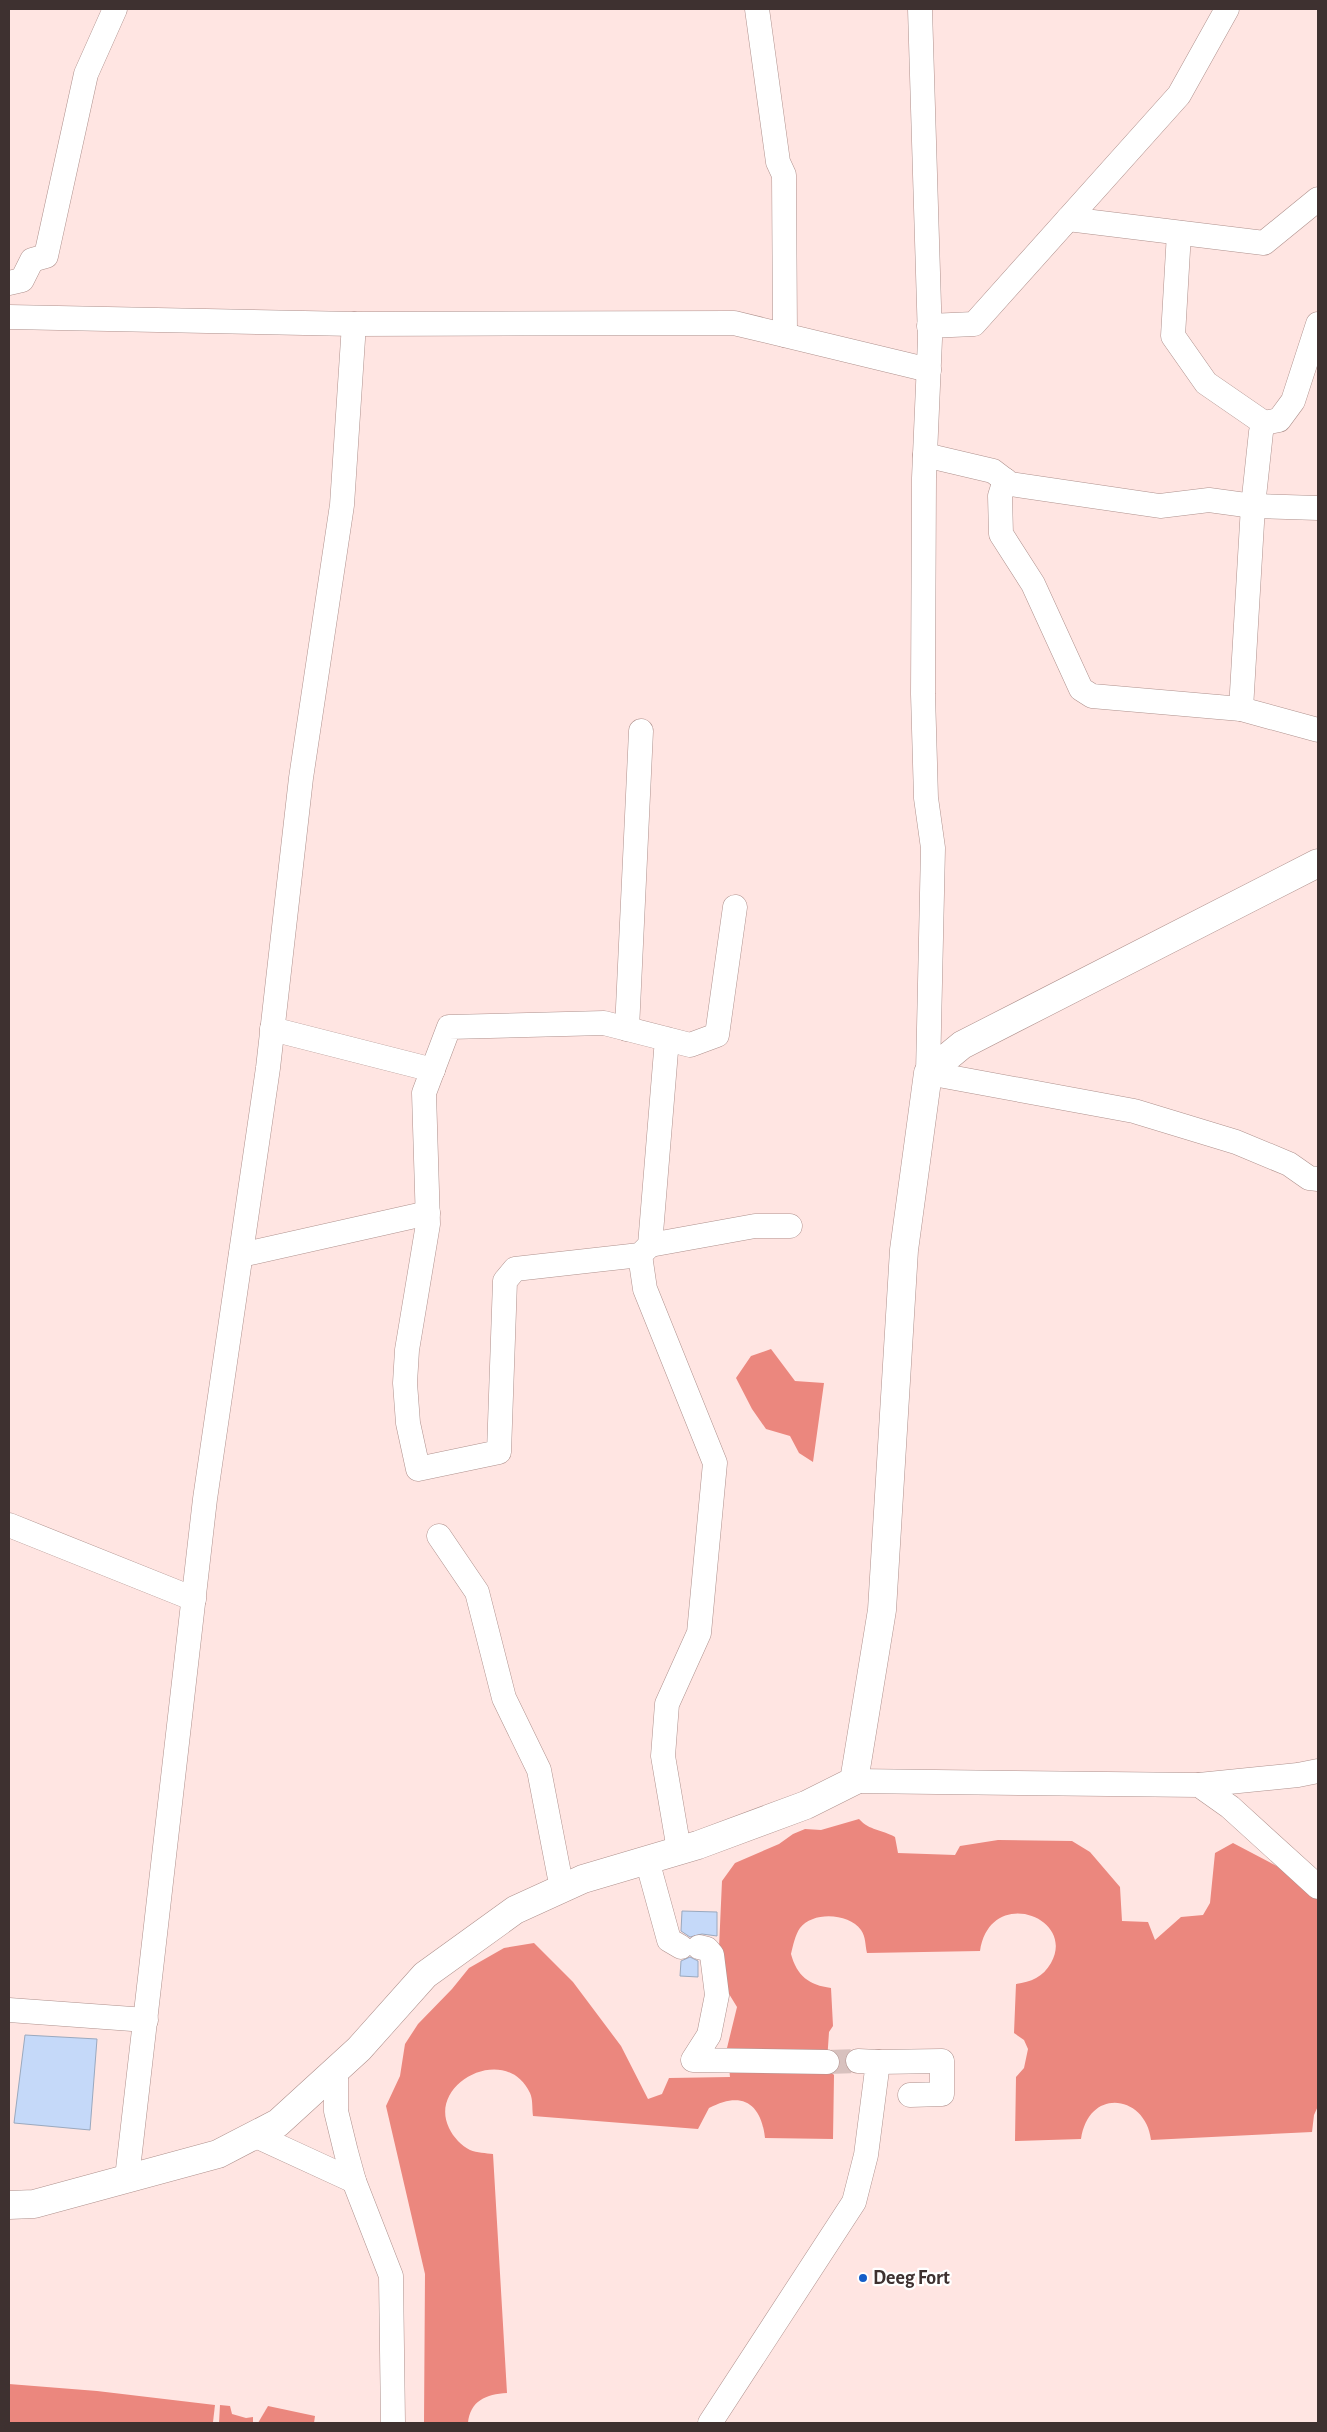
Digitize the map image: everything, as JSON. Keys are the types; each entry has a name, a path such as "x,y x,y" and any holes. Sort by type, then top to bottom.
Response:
{"main road":[{"path":"9,2205 34,2204 218,2154 278,2123 359,2050 425,1975 515,1910 583,1879 679,1850 806,1805 854,1781 882,1610 904,1250 928,1073 962,1045 1318,863"}],"street":[{"path":"9,283 22,280 32,260 46,256 86,74 116,9"},
{"path":"757,9 778,162 784,175 785,335"},
{"path":"920,9 929,326 925,456 923,694 926,798 933,848 928,1073 1134,1111 1236,1142 1289,1164 1309,1178 1318,1180"},
{"path":"929,326 974,324 1179,95 1227,9"},
{"path":"1068,219 1264,243 1318,199"},
{"path":"1179,233 1173,336 1206,382 1264,423 1278,420 1293,401 1318,324"},
{"path":"9,318 354,324 734,323 928,370"},
{"path":"127,2178 205,1499 272,1029 301,778 342,505 354,324"},
{"path":"1241,709 1252,506 1264,423"},
{"path":"925,456 993,471 1010,484 1160,506 1209,500 1252,506 1318,508"},
{"path":"1005,480 1000,496 1001,534 1033,584 1081,689 1092,696 1241,709 1318,730"},
{"path":"627,1029 641,731"},
{"path":"735,907 717,1035 690,1045 604,1023 449,1027 424,1093 428,1224 407,1350 405,1383 408,1423 418,1469 499,1452 505,1281 515,1269 645,1250 755,1226 790,1226"},
{"path":"272,1029 433,1070"},
{"path":"667,1039 645,1250 645,1289 714,1463 699,1633 666,1704 663,1756 679,1850"},
{"path":"241,1255 428,1212"},
{"path":"9,1526 194,1599"},
{"path":"439,1536 477,1592 504,1698 538,1770 562,1889"},
{"path":"854,1781 1199,1785 1298,1775 1318,1771"},
{"path":"1199,1785 1230,1807 1318,1886"},
{"path":"647,1860 669,1940 690,1947 708,1949 712,1955 717,1995 709,2035 693,2060 824,2061"},
{"path":"9,2010 146,2020"},
{"path":"710,2423 854,2202 866,2155 868,2061 942,2061 942,2094 910,2094"},
{"path":"336,2070 336,2111 354,2181 391,2276 393,2423"},
{"path":"254,2135 354,2181"}],"shaded area":[{"path":"771,1349 795,1381 824,1383 813,1462 799,1453 790,1436 766,1429 752,1409 736,1378 751,1356"},
{"path":"859,1819 867,1826 895,1837 898,1853 955,1855 960,1846 998,1840 1072,1841 1090,1852 1120,1887 1122,1921 1148,1922 1155,1940 1181,1917 1203,1915 1210,1903 1215,1853 1233,1843 1296,1876 1318,1897 1318,2106 1314,2115 1312,2132 1151,2140 1147,2125 1139,2113 1129,2106 1117,2103 1105,2104 1095,2110 1086,2122 1081,2139 1015,2141 1016,2077 1024,2068 1028,2049 1024,2040 1014,2033 1016,1984 1036,1978 1051,1963 1056,1947 1052,1932 1043,1922 1029,1915 1014,1914 999,1919 987,1931 980,1951 867,1953 864,1935 855,1924 840,1917 831,1916 813,1919 800,1928 795,1937 791,1954 800,1974 816,1985 831,1988 833,2026 829,2032 827,2062 829,2070 834,2075 833,2139 765,2138 763,2126 754,2108 747,2103 731,2100 709,2108 698,2129 533,2116 530,2093 519,2078 504,2071 488,2070 472,2074 459,2084 449,2096 445,2111 449,2128 455,2138 470,2150 493,2154 507,2393 492,2395 480,2400 472,2409 468,2423 424,2423 425,2274 386,2106 400,2076 405,2044 418,2024 452,1989 469,1968 504,1948 534,1943 573,1982 621,2046 648,2099 662,2094 669,2078 730,2077 727,2048 737,2007 726,1989 719,1948 722,1881 735,1863 779,1844 793,1834 805,1829 821,1830"},
{"path":"9,2384 97,2391 215,2405 213,2422 9,2423"},
{"path":"220,2405 230,2406 232,2414 246,2418 253,2417 253,2423 219,2423"},
{"path":"268,2406 315,2416 314,2423 258,2423"}],"building":[{"path":"682,1911 717,1912 717,1936 702,1934 690,1937 681,1931"},
{"path":"690,1957 698,1961 698,1977 680,1976 681,1961"},
{"path":"25,2035 97,2039 90,2130 14,2123"}],"tunnel":[{"path":"827,2062 858,2061"}],"place":[{"name":"Deeg Fort","path":"863,2278"}]}
